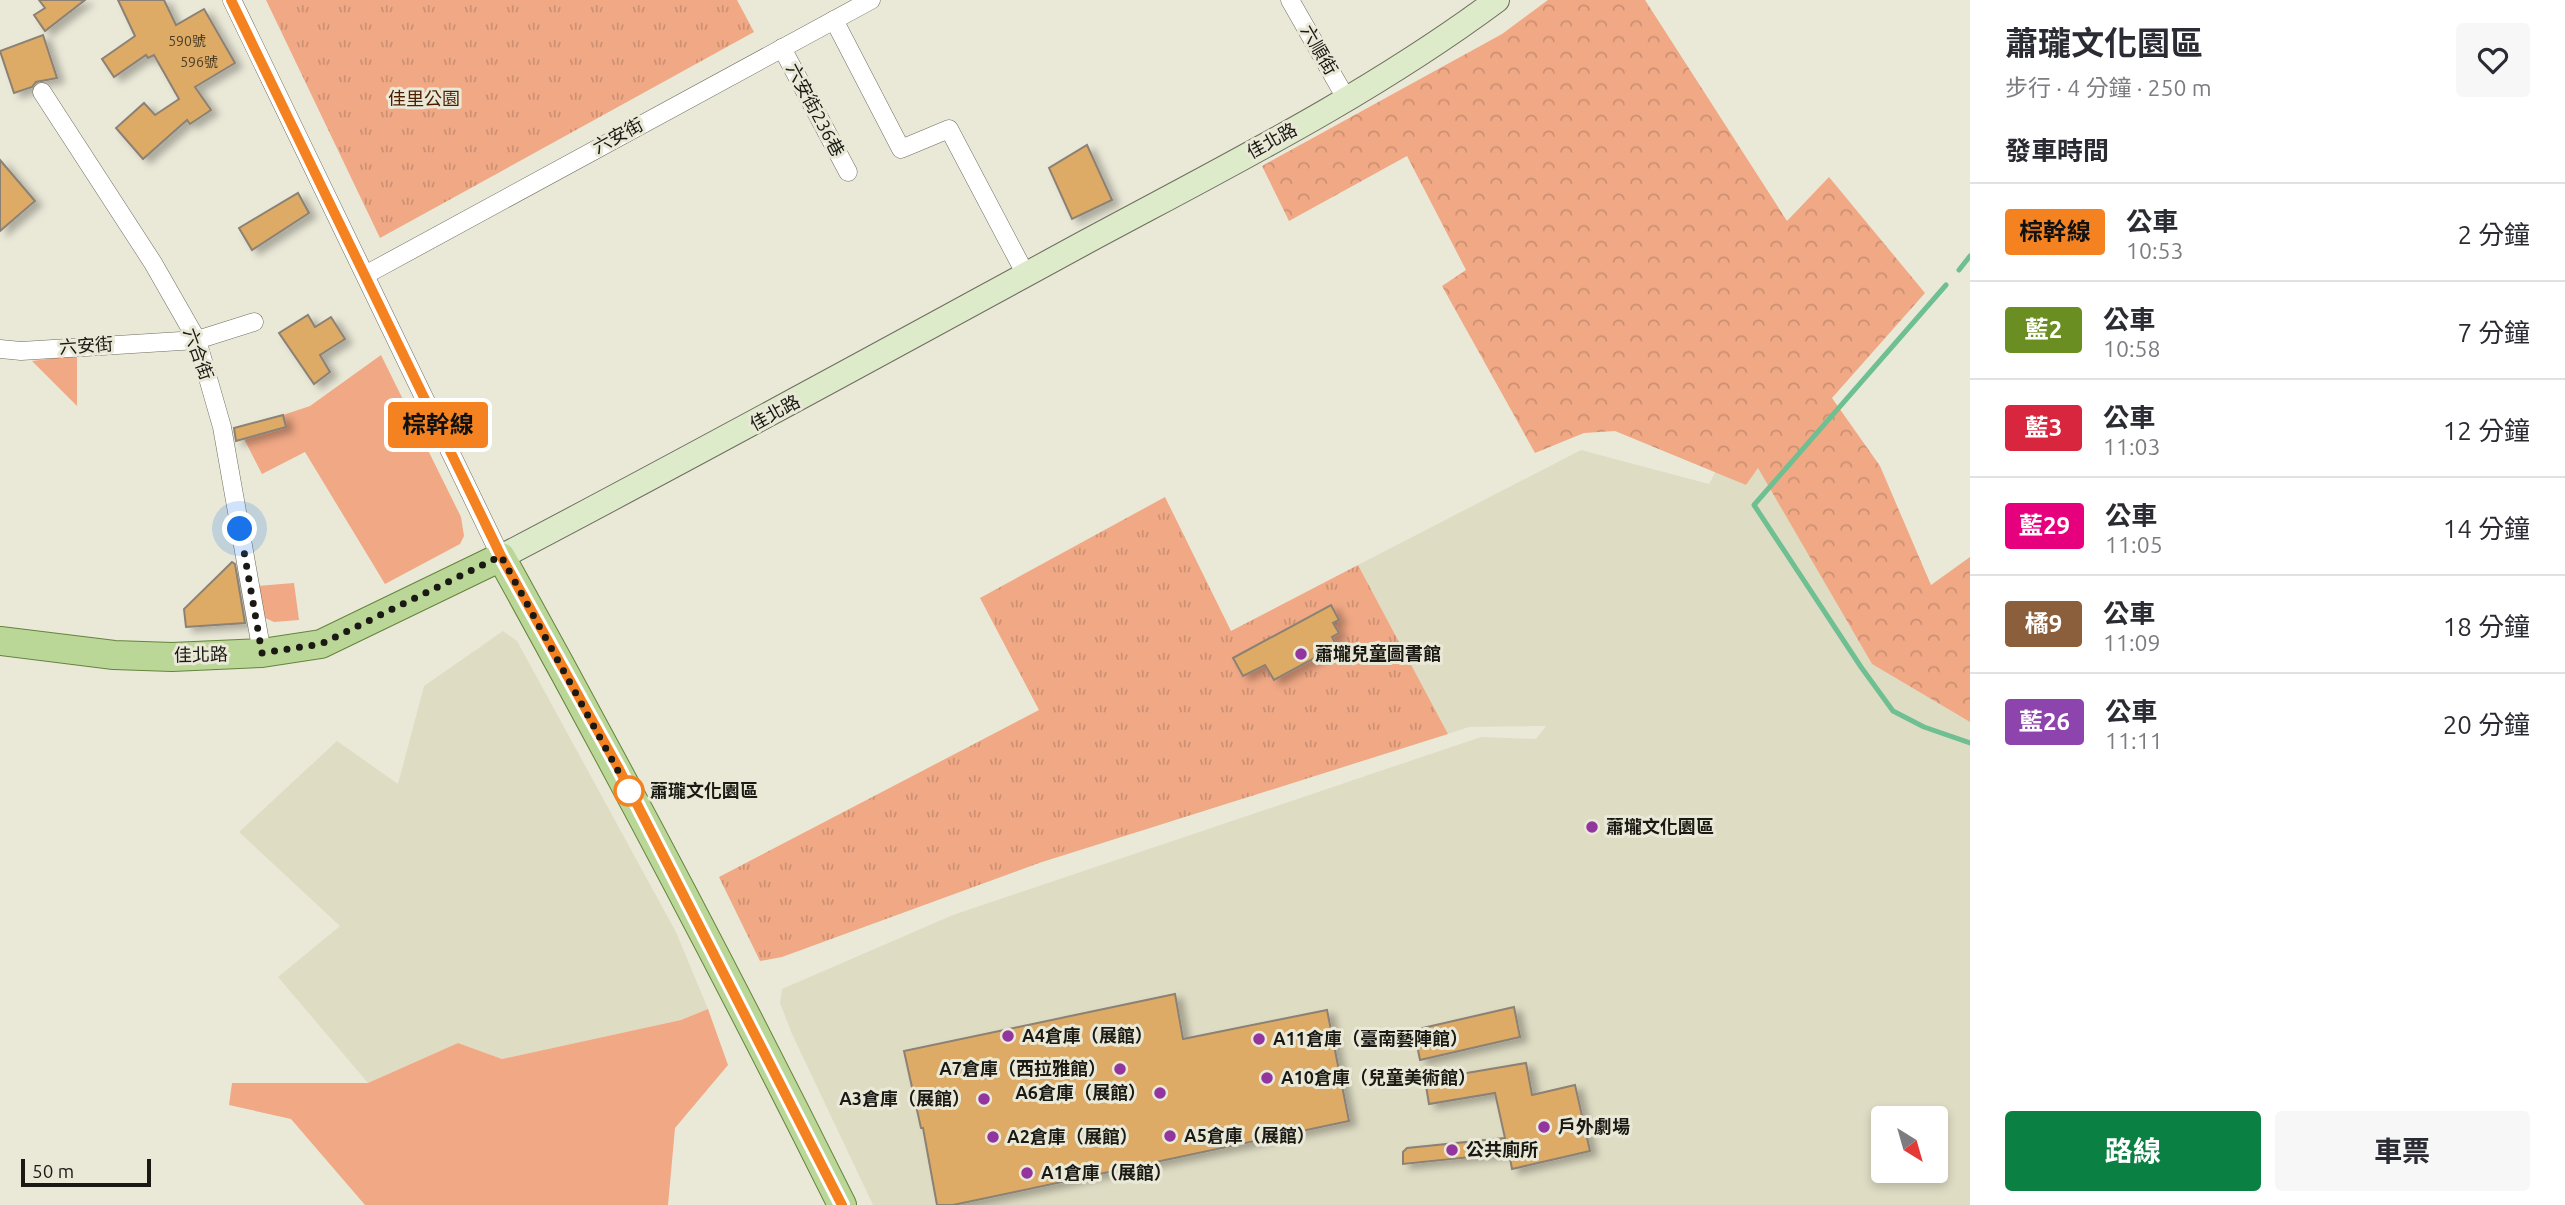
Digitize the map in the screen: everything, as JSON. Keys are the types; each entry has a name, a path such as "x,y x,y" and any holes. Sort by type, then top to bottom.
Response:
{"main road":[{"name":"佳北路","path":"0,640 114,655 209,657 262,653 321,644 501,556"},
{"path":"501,556 619,769 662,858 737,994 842,1205"}],"street":[{"path":"232,0 367,274 501,556"},
{"name":"六安街","path":"367,274 871,0"},
{"name":"六順街","path":"1290,0 1347,100"},
{"name":"佳北路","path":"501,556 724,441 1347,100 1448,36 1497,0"},
{"path":"834,20 901,149 948,128 1026,275"},
{"name":"六安街236巷","path":"782,48 848,172"},
{"name":"六合街","path":"41,92 153,263 197,340 222,427 262,653"},
{"name":"六安街","path":"0,349 20,351 197,340 254,322"}],"shaded area":[{"name":"蕭壠文化園區","path":"1581,450 1709,484 1716,471 1746,485 1758,467 1872,664 1970,722 1970,1205 873,1205 792,1034 780,1003 782,989 953,915 1481,737 1536,739 1546,726 1469,727 1448,734 1358,565"},
{"path":"503,631 517,641 676,932 708,1009 681,1020 502,1059 458,1043 368,1083 278,977 340,926 239,832 337,741 398,784 424,686"}],"green space":[{"name":"佳里公園","path":"266,0 737,0 754,32 380,238"},
{"path":"1548,0 1645,0 1787,221 1829,177 1925,293 1832,398 1880,466 1931,585 1970,557 1970,722 1872,664 1758,468 1746,485 1615,431 1584,433 1535,453 1442,286 1466,270 1407,156 1289,221 1262,166 1502,34"},
{"path":"77,355 77,406 32,361"},
{"path":"381,355 461,517 464,536 460,544 385,584 305,452 262,474 244,439 286,427 283,415 310,406"},
{"path":"1165,497 1231,631 1358,565 1448,734 1039,863 782,957 760,961 719,877 1039,710 980,598"},
{"path":"294,583 299,620 274,622 261,616 257,586"},
{"path":"708,1009 728,1065 675,1128 668,1205 365,1205 291,1119 229,1105 232,1083 368,1083 458,1043 502,1059 681,1020"}],"building":[{"path":"39,0 85,0 45,31 34,15 45,8"},
{"path":"118,0 164,0 176,25 204,9 235,63 195,87 211,110 190,124 187,120 143,159 116,128 144,103 155,115 179,99 154,55 148,58 146,55 114,77 102,59 135,36"},
{"path":"43,35 57,78 36,82 32,87 14,93 0,51"},
{"path":"1087,145 1112,200 1072,219 1049,168"},
{"path":"0,160 35,201 0,231"},
{"path":"298,193 309,213 252,250 239,228"},
{"path":"308,315 315,327 331,317 345,339 320,355 330,372 314,384 279,333"},
{"path":"283,415 286,427 236,441 234,428"},
{"path":"232,562 235,564 245,623 186,627 184,609"},
{"path":"1331,605 1339,620 1333,623 1339,633 1332,637 1337,646 1274,680 1265,665 1243,676 1233,658"},
{"path":"1175,994 1183,1039 1327,1010 1349,1121 953,1205 937,1205 923,1128 904,1051"},
{"path":"1514,1007 1520,1037 1420,1060 1414,1030"},
{"path":"1526,1063 1532,1095 1575,1085 1590,1151 1512,1169 1509,1153 1403,1164 1403,1152 1407,1148 1505,1138 1495,1093 1429,1104 1425,1080"}],"waterway":[{"path":"1959,270 1970,256"},
{"path":"1946,285 1754,505 1893,711 1924,727 1970,743"}],"bus line":[{"name":"棕幹線","path":"231,0 367,274 501,556 619,769 662,858 737,994 842,1205"}],"place":[{"name":"蕭壠兒童圖書館","path":"1301,654"},
{"name":"蕭瓏文化園區","path":"629,791"},
{"name":"蕭壠文化園區","path":"1592,827"},
{"name":"A4倉庫（展館）","path":"1008,1036"},
{"name":"A11倉庫（臺南藝陣館）","path":"1259,1039"},
{"name":"A7倉庫（西拉雅館）","path":"1120,1069"},
{"name":"A10倉庫（兒童美術館）","path":"1267,1078"},
{"name":"A6倉庫（展館）","path":"1160,1093"},
{"name":"A3倉庫（展館）","path":"984,1099"},
{"name":"戶外劇場","path":"1544,1127"},
{"name":"A5倉庫（展館）","path":"1170,1136"},
{"name":"A2倉庫（展館）","path":"993,1137"},
{"name":"公共廁所","path":"1452,1150"},
{"name":"A1倉庫（展館）","path":"1027,1173"}],"route":[{"path":"240,529 262,653 321,644 414,601 501,556 629,791"}]}
